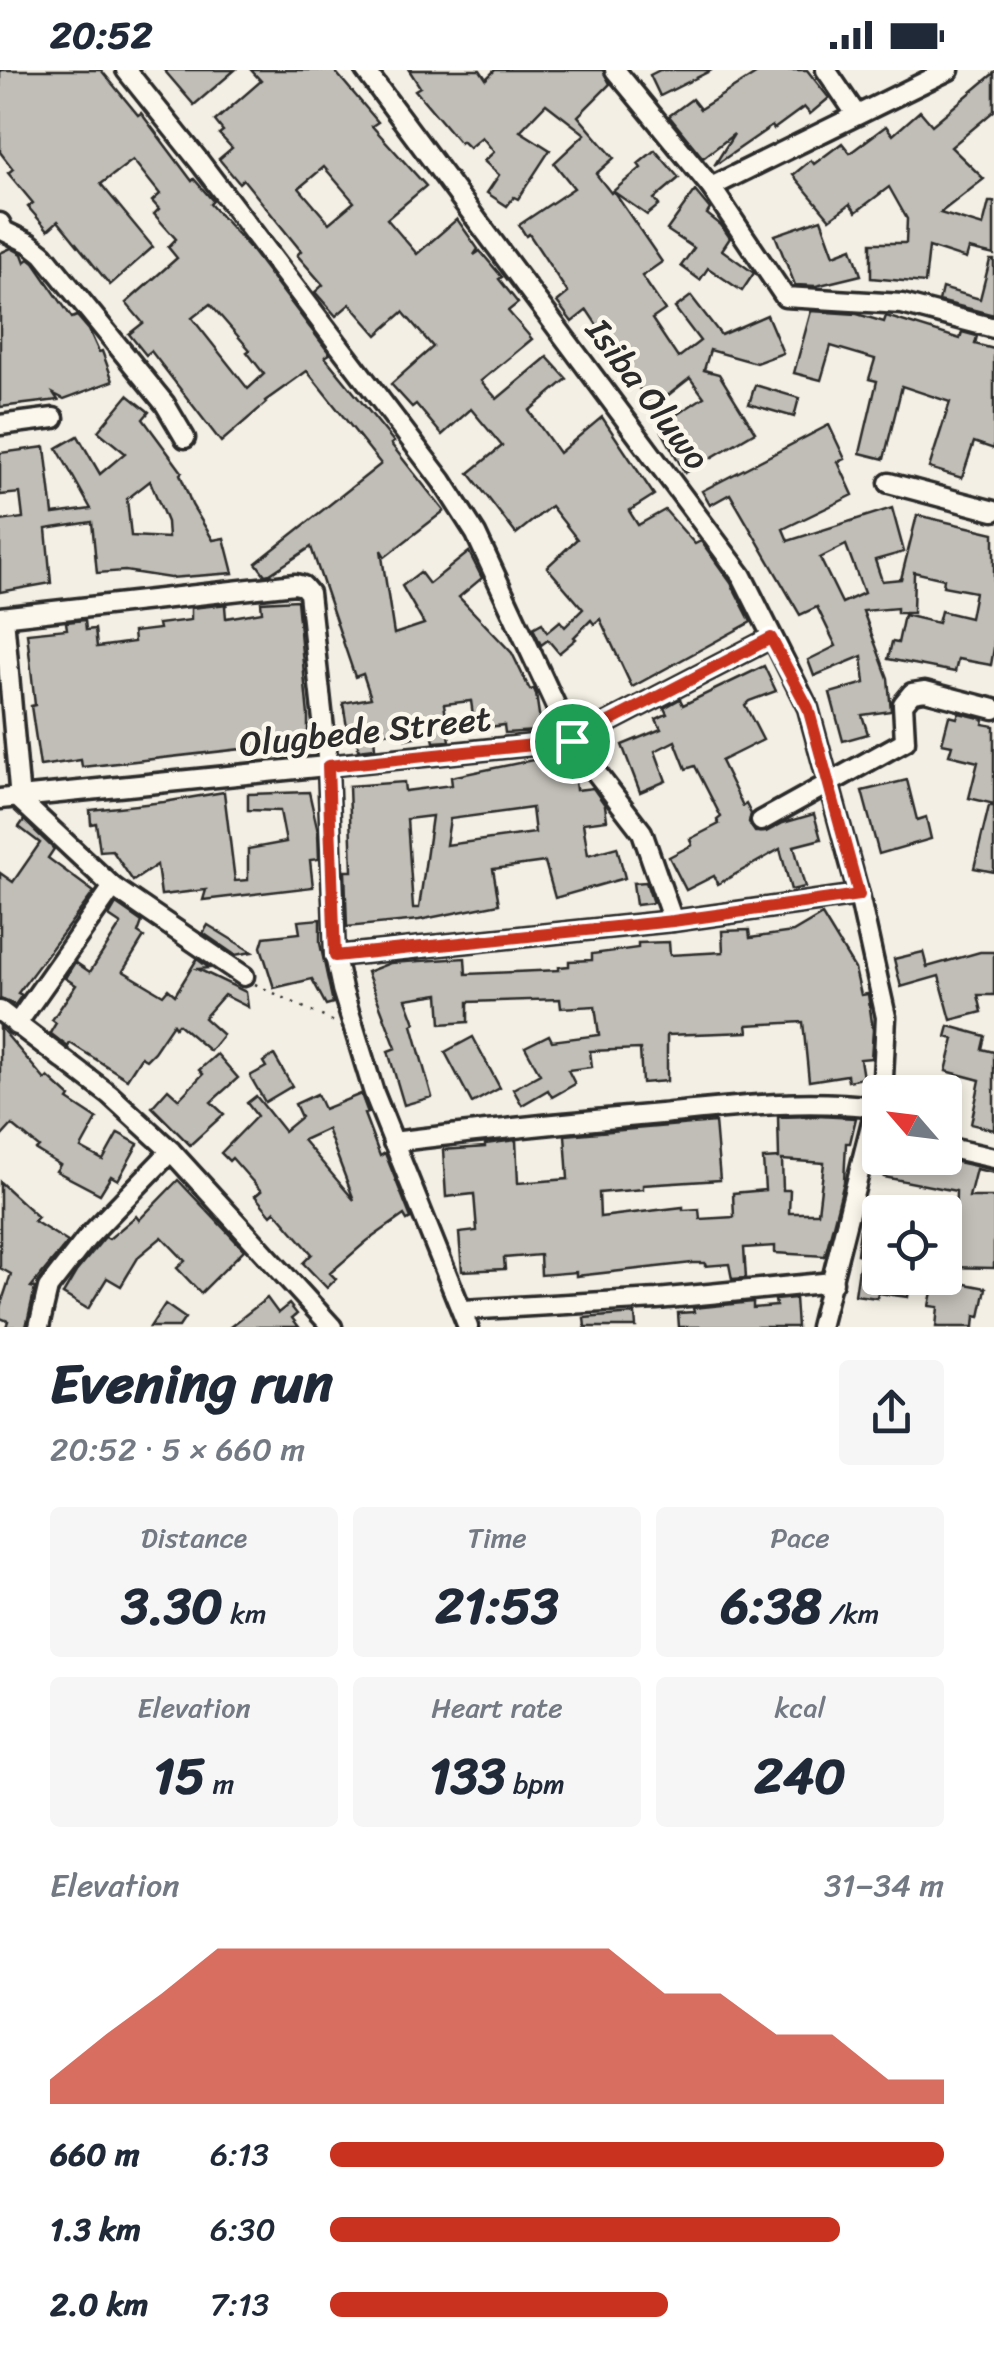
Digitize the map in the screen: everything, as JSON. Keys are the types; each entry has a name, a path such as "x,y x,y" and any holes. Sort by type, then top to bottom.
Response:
{"street":[{"path":"126,70 442,481 476,534 572,741 642,832 673,921"},
{"name":"Isiba Oluwo","path":"365,70 742,576 808,708 859,895 886,1017 883,1075"},
{"path":"615,70 711,187 785,297 902,304 994,328"},
{"path":"826,70 856,114"},
{"path":"711,187 949,70"},
{"path":"1,229 43,254 164,404 185,438"},
{"path":"0,425 54,418"},
{"path":"889,483 994,510"},
{"path":"244,976 113,888 20,800 2,617 295,584 309,593 328,766 335,956 353,1030 466,1319 833,1282"},
{"name":"Olugbede Street","path":"0,800 572,741 771,638"},
{"path":"761,821 906,741 903,704 912,693 926,692 994,709"},
{"path":"16,1025 113,888"},
{"path":"335,956 673,921 859,895"},
{"path":"0,1011 110,1095 172,1151 332,1327"},
{"path":"394,1142 529,1124 742,1105 824,1101 862,1105"},
{"path":"962,1150 994,1158"},
{"path":"39,1327 48,1288 87,1238 172,1151"},
{"name":"Isiba Oluwo","path":"820,1327 863,1175"}],"path":[{"path":"244,976 264,990 353,1030"}],"building":[{"path":"0,70 101,70 138,115 141,113 192,181 213,201 210,204 249,247 330,354 325,357 444,511 385,557 381,550 394,634 424,624 402,586 420,572 429,584 469,552 482,578 459,597 512,653 530,690 534,689 540,721 548,720 553,730 505,733 504,725 475,729 471,701 444,704 450,741 434,742 432,733 405,739 403,730 374,735 375,748 358,750 358,738 349,740 343,703 371,698 363,674 355,677 311,547 270,574 265,575 256,563 381,464 307,371 265,401 221,442 151,351 146,355 129,334 143,323 126,303 177,258 168,247 176,239 154,214 159,209 152,201 160,194 133,160 101,184 153,247 110,285 58,221 48,230 28,207 33,203 8,173 13,169 0,152","holes":["210,304 250,350 247,352 264,374 248,389 192,318"]},
{"path":"164,70 235,70 194,105"},
{"path":"251,70 334,70 378,122 372,126 426,186 387,219 417,254 457,219 478,249 474,255 480,251 518,303 508,311 532,339 481,381 497,399 547,357 567,379 529,411 559,453 602,417 654,495 629,511 638,525 665,510 695,544 701,541 731,583 751,622 632,687 600,619 594,624 591,620 559,653 548,640 541,645 533,628 542,623 547,632 560,621 565,627 583,609 547,567 577,539 551,506 516,534 469,473 502,446 471,409 442,435 416,404 412,407 391,384 433,347 403,312 377,335 350,304 336,316 315,292 323,285 297,255 301,251 243,179 239,183 219,159 232,148 219,134 223,131 215,121 261,81","holes":["324,167 354,202 329,223 299,188"]},
{"path":"409,70 480,70 486,79 495,70 603,70 610,84 578,116 614,158 596,174 611,193 641,168 638,164 655,150 679,178 654,199 659,205 647,215 614,192 662,262 642,276 665,310 652,319 678,358 700,341 675,308 691,296 721,335 767,315 783,353 756,363 710,350 704,370 719,374 755,432 685,473 659,426 704,397 690,378 652,408 587,310 572,322 557,302 568,293 519,225 574,188 554,163 585,134 546,104 520,131 550,150 518,199 514,197 507,206 487,193 499,175 484,161 494,152 482,137 469,148 460,143 415,90 420,87"},
{"path":"660,70 712,70 660,96 650,75"},
{"path":"762,70 807,70 829,98 810,114 804,107 714,166 734,134 703,158 669,116 692,99 700,109"},
{"path":"994,73 994,111 951,147 984,179 940,213 983,226 989,202 994,202 994,255 969,249 966,259 929,247 925,283 871,278 871,243 906,243 907,219 889,187 856,212 850,204 830,219 793,175 842,143 850,153 886,126 893,135 920,111 932,125"},
{"path":"695,191 710,209 707,214 730,238 722,250 754,273 742,291 708,268 700,280 681,266 694,248 667,230"},
{"path":"821,219 834,255 852,248 861,275 816,286 795,285 775,235"},
{"path":"11,248 22,254 25,262 29,259 34,263 72,318 77,316 89,330 113,381 64,399 54,394 58,400 0,407 0,253"},
{"path":"990,260 994,260 994,315 939,301 942,288 980,299"},
{"path":"811,311 857,314 884,322 886,316 960,339 962,332 977,336 975,344 994,349 994,449 974,442 962,478 929,468 950,402 902,386 884,459 860,453 877,381 869,379 875,359 831,346 821,380 794,373"},
{"path":"755,385 799,398 794,417 749,404"},
{"path":"128,395 149,412 143,419 182,472 192,505 213,540 224,538 233,573 170,578 125,571 97,573 92,522 46,529 51,583 0,592 0,521 23,518 20,493 0,495 0,453 45,447 53,514 91,509 57,448 78,436 100,474 125,453 98,431","holes":["150,481 167,522 168,538 131,536 127,499"]},
{"path":"829,425 845,459 838,462 853,495 783,529 788,541 892,508 904,552 875,560 882,581 901,579 917,515 994,533 991,665 958,659 955,672 888,659 892,642 898,643 904,615 938,623 941,611 970,618 975,592 943,586 944,579 914,572 913,613 897,613 897,608 863,611 888,678 891,711 862,715 868,734 843,741 830,693 865,683 862,656 814,676 808,660 836,646 817,607 800,615 730,494 710,505 702,491","holes":["846,545 864,593 842,603 820,558"]},
{"path":"297,600 308,716 308,742 301,743 302,748 277,751 277,745 82,767 81,760 40,766 31,706 35,705 27,633 67,629 66,622 85,620 86,630 95,629 97,647 134,642 133,632 191,620 191,608 228,604 226,618 262,612 261,602"},
{"path":"764,666 776,691 745,705 763,740 721,761 743,806 746,804 751,814 749,822 755,832 766,832 814,814 821,839 794,846 805,887 791,890 780,849 718,884 714,876 686,890 669,857 692,845 690,839 719,824 717,820 721,817 695,766 686,769 675,741 655,751 666,781 640,792 622,745 661,729 656,719 667,714 664,708 680,699 683,705"},
{"path":"959,713 984,719 983,724 994,726 994,804 969,798 978,762 949,755 952,745 942,743 949,716 957,718"},
{"path":"557,755 559,774 574,772 576,790 593,788 605,805 607,820 583,823 588,855 617,847 625,878 555,898 545,862 493,869 499,904 419,920 347,927 345,871 352,871 349,786 404,782 405,791 452,785 451,777","holes":["532,808 535,833 446,845 450,819","432,816 419,908 413,908 407,819"]},
{"path":"907,780 917,820 926,817 931,839 879,854 862,791"},
{"path":"224,792 235,881 248,880 248,849 286,842 280,811 248,810 248,794 309,792 318,832 319,859 310,860 313,887 203,900 206,890 161,895 157,865 133,881 112,850 100,851 90,810"},
{"path":"989,806 994,806 994,872 974,868"},
{"path":"24,820 54,849 48,858 94,892 18,993 22,995 15,1005 0,999 0,873 13,882 40,843 19,827"},
{"path":"646,882 653,903 636,905 633,883"},
{"path":"116,904 142,922 138,933 144,937 123,971 163,995 168,989 175,995 197,959 209,968 198,969 246,992 248,1007 224,995 204,1018 223,1035 210,1051 173,1024 154,1052 146,1060 141,1057 127,1079 50,1033 56,1023 52,1020 76,985 65,978 75,962 90,972 121,924 109,916"},
{"path":"822,915 855,969 861,995 868,994 873,1030 871,1058 860,1059 862,1078 848,1081 847,1075 809,1081 803,1022 747,1025 748,1032 667,1035 667,1081 642,1083 640,1049 590,1051 592,1067 568,1070 575,1084 552,1097 548,1090 522,1105 513,1089 540,1074 525,1047 549,1035 552,1041 599,1035 595,1006 561,1008 560,999 468,1002 468,1022 441,1024 439,994 406,999 432,1097 404,1105 388,1051 396,1048 367,972 390,963 465,958 466,974 559,970 569,966 569,961 592,960 592,954 638,948 638,943 669,942 670,955 723,952 722,931 749,930 750,938 793,932"},
{"path":"320,919 320,943 333,1003 326,1005 312,979 274,988 261,947 264,937 300,933 298,921"},
{"path":"208,925 252,952 235,955 203,933"},
{"path":"923,952 927,967 980,952 994,952 994,995 978,995 982,1012 951,1020 939,976 901,987 894,959"},
{"path":"949,1026 985,1036 982,1049 994,1052 994,1130 971,1124 980,1080 946,1071 954,1039 946,1037"},
{"path":"0,1027 45,1080 48,1077 70,1097 68,1100 97,1119 81,1148 103,1160 118,1133 138,1144 118,1180 111,1176 100,1194 56,1171 60,1165 36,1150 39,1147 12,1125 0,1138"},
{"path":"473,1037 500,1088 472,1103 445,1052"},
{"path":"217,1054 238,1078 211,1102 224,1114 190,1145 152,1107 168,1089 179,1099 203,1074 199,1070"},
{"path":"274,1055 292,1086 265,1102 250,1076 266,1067 263,1062"},
{"path":"317,1094 324,1109 361,1094 380,1156 385,1153 411,1218 407,1220 404,1215 367,1241 330,1273 336,1279 327,1288 303,1263 312,1254 275,1211 271,1215 255,1196 261,1191 232,1158 229,1161 221,1153 257,1116 247,1103 256,1096 284,1131 301,1117 295,1104","holes":["327,1129 354,1200 303,1140"]},
{"path":"778,1117 856,1118 850,1143 846,1143 844,1182 825,1256 775,1253 775,1246 744,1248 746,1278 732,1279 729,1264 705,1263 576,1276 576,1272 541,1275 540,1255 504,1258 505,1269 462,1271 459,1233 477,1231 474,1194 446,1197 443,1150 516,1140 518,1183 568,1179 565,1135 715,1122 720,1180 643,1185 643,1189 599,1193 600,1217 683,1207 699,1209 700,1219 734,1217 733,1193 765,1190 763,1159 779,1158","holes":["782,1160 824,1163 818,1213 789,1213 790,1190 783,1190"]},
{"path":"962,1163 994,1170 976,1169 969,1197 994,1197 994,1268 962,1267 962,1195 884,1177 962,1175"},
{"path":"178,1180 244,1250 201,1293 177,1268 185,1261 162,1237 139,1256 121,1286 107,1278 88,1309 63,1294 105,1237 109,1239 136,1216 139,1220"},
{"path":"0,1182 38,1217 34,1221 68,1242 31,1287 35,1288 26,1327 6,1327 8,1321 0,1318 11,1274 0,1268"},
{"path":"862,1230 862,1295 878,1295 877,1298 855,1295 861,1255 857,1254"},
{"path":"962,1283 986,1288 974,1327 936,1327 938,1307 929,1306 931,1295 962,1295"},
{"path":"267,1298 278,1313 289,1304 297,1314 292,1318 299,1327 230,1327"},
{"path":"795,1298 797,1327 679,1327 678,1313 694,1312 693,1308 753,1302 753,1308 776,1306 775,1300"},
{"path":"165,1304 185,1318 179,1327 150,1327"},
{"path":"635,1314 636,1327 585,1327 584,1318"}],"route":[{"path":"771,638 808,708 859,895 673,921 335,956 328,766 572,741 771,638"}]}
